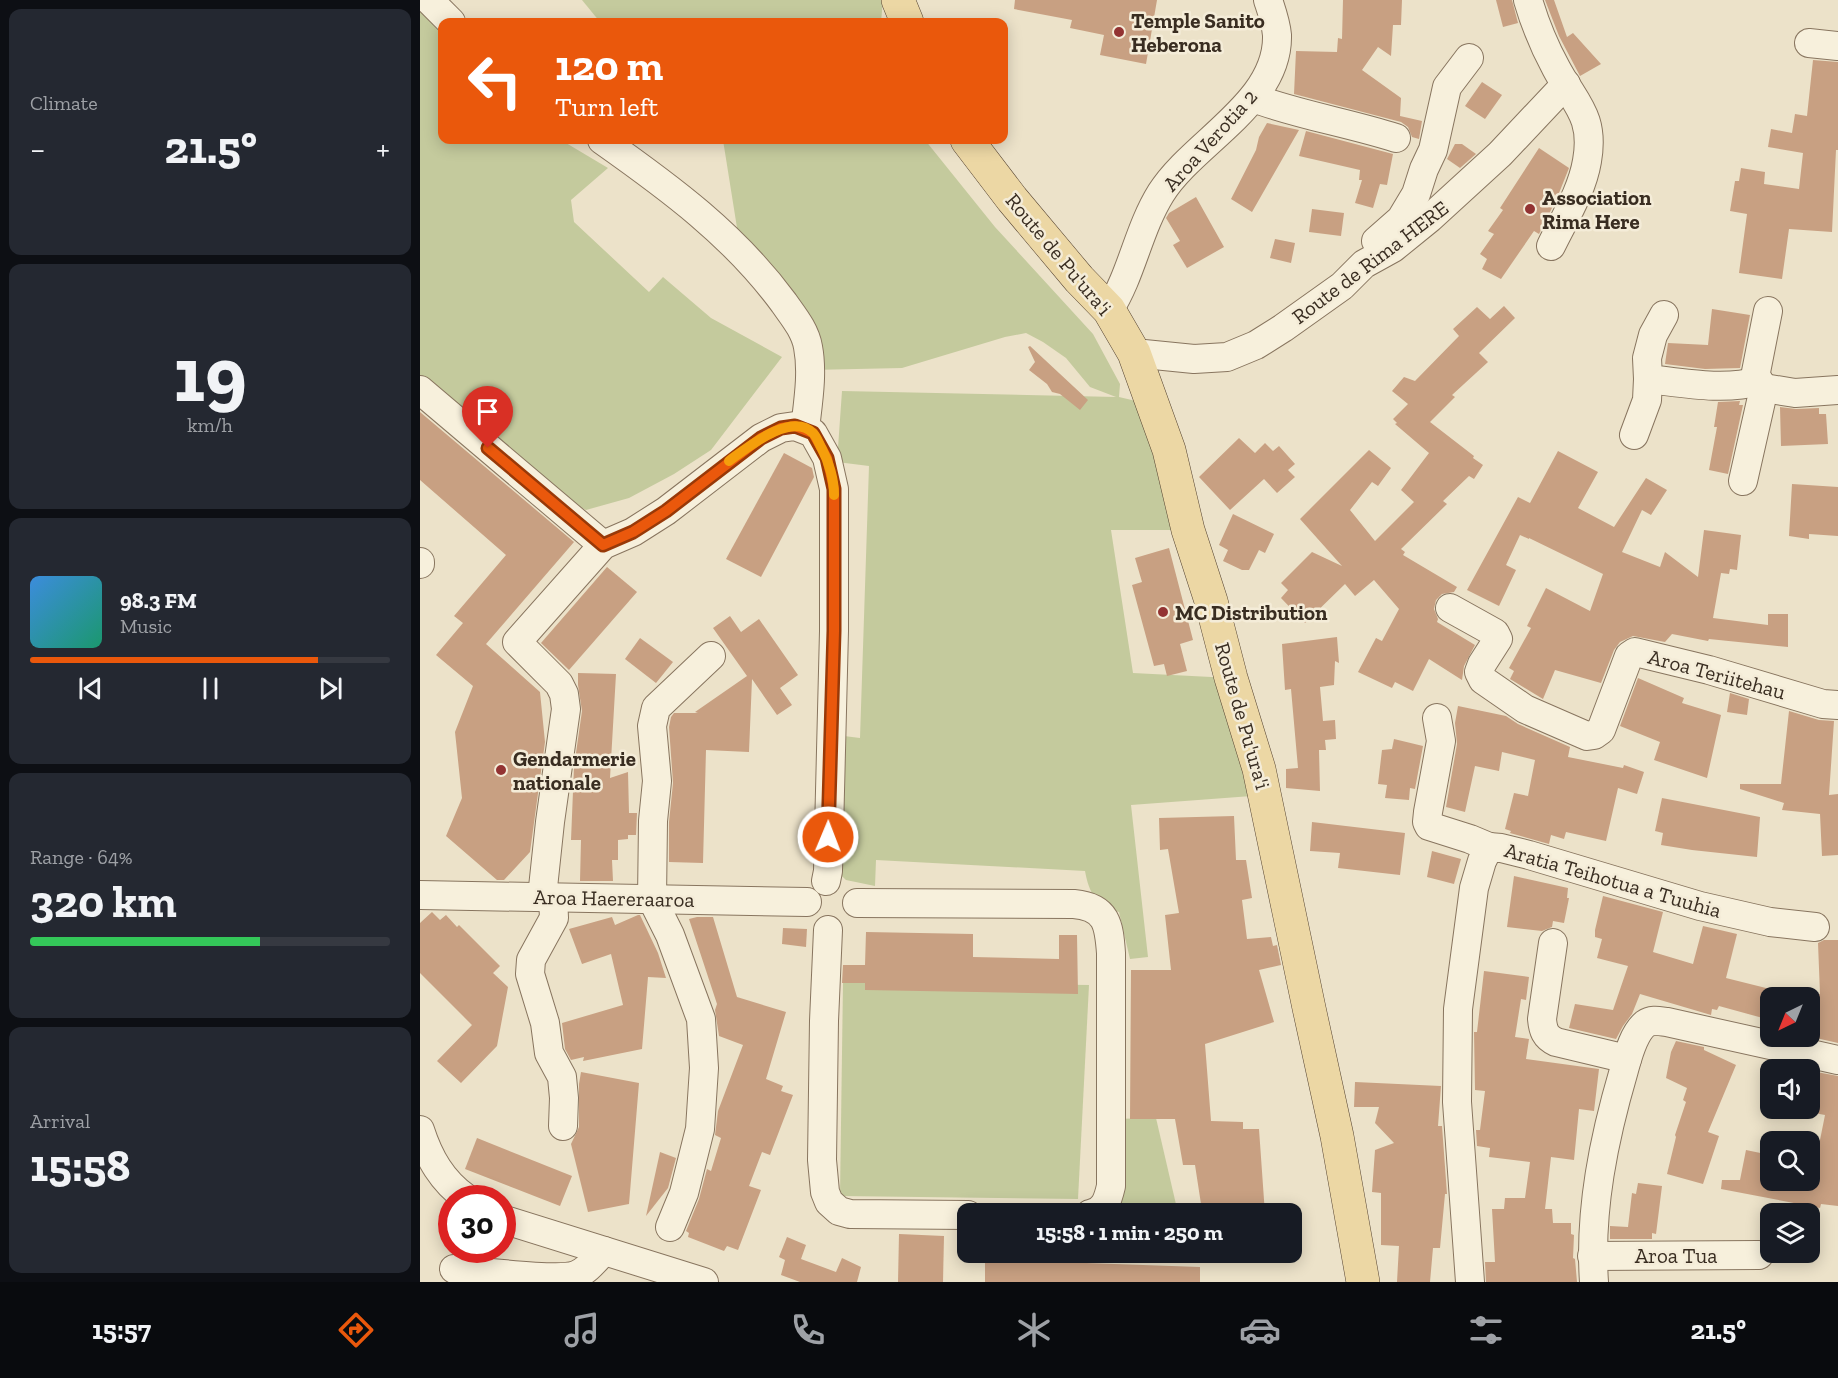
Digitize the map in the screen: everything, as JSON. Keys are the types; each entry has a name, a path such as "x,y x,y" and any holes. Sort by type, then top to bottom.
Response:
{"main road":[{"path":"898,0 905,18"},
{"name":"Route de Pu'ura'i","path":"970,144 1019,208 1079,279 1109,310 1134,353 1169,450 1188,531 1211,601 1231,678 1259,769 1337,1136 1363,1282"}],"street":[{"path":"429,0 447,18"},
{"name":"Aroa Verotia 2","path":"1109,310 1127,277 1151,212 1170,179 1253,98 1273,62 1276,46 1274,19 1268,0"},
{"path":"1528,0 1541,38 1587,122 1589,145 1587,164 1579,189 1551,246"},
{"path":"1809,43 1838,46"},
{"path":"1342,286 1348,270 1401,219 1416,195 1433,150 1447,87 1469,58"},
{"name":"Route de Rima HERE","path":"1134,353 1194,359 1227,357 1256,345 1342,286 1364,264 1393,248 1466,187 1566,84"},
{"path":"1253,98 1282,108 1396,138"},
{"path":"608,144 686,200 733,242 768,282 800,326 808,345 810,376 805,429"},
{"path":"1743,481 1761,385 1755,377 1768,311"},
{"path":"1634,435 1647,400 1647,358 1653,335 1664,315"},
{"path":"1648,379 1698,385 1761,385 1795,393 1838,390"},
{"path":"420,390 603,545"},
{"path":"563,1126 562,1077 549,1053 545,1023 530,974 531,960 554,918 547,897 550,822 566,709 564,694 559,684 517,642 603,545 633,532 666,511 761,438 781,428 795,426 813,433 827,458 834,489 834,631 828,871 807,908 810,917 821,928 838,930 851,922 856,915 857,903 853,891 847,885 840,881 817,891"},
{"name":"Aroa Teriitehau","path":"1450,608 1495,633 1498,639 1479,672 1483,680 1525,709 1587,736 1594,735 1601,730 1629,656 1635,652 1709,670 1806,699 1838,705"},
{"path":"670,1227 684,1193 700,1129 704,1068 701,1019 670,935 652,899 653,821 657,781 652,726 656,708 711,656"},
{"path":"1437,718 1441,741 1428,812 1428,826 1489,847"},
{"name":"Aratia Teihotua a Tuuhia","path":"1470,1282 1457,1102 1458,1009 1474,888 1489,847 1529,855 1700,906 1770,922 1815,927"},
{"name":"Aroa Haereraaroa","path":"420,895 652,899 817,891"},
{"path":"857,903 1074,904 1092,908 1103,916 1109,926 1111,953 1111,1186 1105,1203"},
{"path":"828,930 822,1160 825,1192 829,1202 839,1211 850,1214 957,1215"},
{"path":"1553,943 1542,1019 1543,1030 1550,1039 1556,1042 1628,1059"},
{"path":"1593,1269 1595,1215 1602,1159 1628,1059 1640,1030 1647,1023 1655,1020 1838,1060"},
{"path":"420,1130 426,1164 451,1185"},
{"path":"516,1223 704,1282"},
{"path":"454,1269 557,1279 576,1275 604,1251"},
{"name":"Aroa Tua","path":"1593,1269 1759,1255"}],"green space":[{"path":"420,0 438,18 438,144 568,144 608,168 571,200 574,222 649,292 663,277 711,318 782,357 711,450 674,474 629,498 586,510 551,492 420,377"},
{"path":"582,0 883,0 881,18 597,18"},
{"path":"724,144 928,144 995,227 1093,334 1120,384 1119,397 1153,405 1188,530 1111,530 1133,673 1231,678 1265,795 1131,805 1148,957 1130,959 1119,912 1105,906 1095,898 1085,871 876,860 875,886 846,880 828,863 836,735 860,738 869,466 837,462 842,391 1116,397 1090,387 1066,358 1026,333 1005,337 902,368 811,370 738,234"},
{"path":"843,982 1089,985 1078,1199 840,1196"},
{"path":"1156,1118 1176,1203 1111,1203 1111,1119"}],"building":[{"name":"Temple Sanito Heberona","path":"1015,0 1157,0 1146,64 1100,55 1104,35 1070,28 1072,20 1014,9"},
{"path":"1343,0 1402,0 1401,25 1393,25 1391,56 1378,47 1362,70 1401,98 1400,116 1422,121 1419,139 1412,137 1408,127 1401,122 1294,94 1296,51 1337,52 1338,38 1342,39"},
{"path":"1496,0 1512,0 1518,23 1503,27"},
{"path":"1545,0 1554,0 1567,37 1573,33 1601,64 1580,76 1559,36"},
{"path":"1813,60 1838,62 1838,150 1836,150 1832,232 1789,229 1782,279 1739,273 1747,214 1730,211 1735,181 1739,181 1741,168 1765,172 1764,184 1799,189 1803,153 1768,147 1771,129 1792,133 1795,114 1807,116"},
{"path":"1482,82 1502,95 1485,119 1465,106"},
{"path":"1267,123 1299,130 1252,212 1231,199"},
{"path":"1306,131 1393,154 1387,185 1380,184 1373,208 1355,203 1362,180 1359,180 1360,170 1299,156"},
{"path":"1455,144 1462,144 1476,154 1460,168 1447,159"},
{"name":"Association Rima Here","path":"1539,148 1569,168 1539,234 1534,231 1501,279 1482,269 1487,259 1480,254 1494,234 1488,231 1503,210 1500,208"},
{"path":"1196,197 1224,247 1187,268 1173,245 1180,241 1166,218 1169,213"},
{"path":"1312,209 1344,213 1341,236 1309,232"},
{"path":"1275,239 1295,243 1291,263 1270,258"},
{"path":"1504,306 1515,318 1479,353 1488,362 1452,395 1455,397 1430,422 1483,465 1474,479 1469,476 1443,501 1447,504 1401,549 1405,552 1403,555 1457,587 1454,592 1442,594 1436,600 1434,609 1437,622 1475,645 1464,666 1462,680 1429,659 1413,691 1395,682 1392,688 1358,672 1376,638 1382,641 1399,609 1374,580 1355,596 1345,584 1305,623 1281,598 1288,590 1281,583 1312,552 1342,566 1300,519 1369,450 1391,468 1378,486 1372,482 1350,510 1375,541 1414,502 1401,490 1429,453 1395,424 1397,423 1393,419 1408,404 1392,391 1404,377 1415,381 1459,336 1453,329 1477,307 1490,319"},
{"path":"1712,309 1750,315 1740,368 1705,369 1665,364 1668,343 1708,345"},
{"path":"1030,346 1088,400 1080,410 1060,394 1052,392 1047,384 1029,370 1035,362 1028,347"},
{"path":"1740,401 1739,405 1743,405 1728,474 1709,470 1717,427 1714,427 1718,402"},
{"path":"1780,407 1819,408 1819,414 1826,414 1828,444 1781,446"},
{"path":"420,412 574,542 486,644 540,692 545,742 530,852 504,880 497,880 446,836 462,798 455,732 473,686 436,655 463,623 454,616 506,555 420,480"},
{"path":"1239,438 1255,453 1265,443 1273,451 1279,446 1295,464 1288,470 1295,477 1277,493 1264,479 1230,510 1199,477"},
{"path":"1558,451 1598,472 1578,508 1614,527 1646,478 1667,490 1651,515 1642,510 1622,552 1660,567 1665,552 1698,577 1704,530 1741,535 1737,570 1730,569 1729,574 1721,573 1713,618 1768,625 1768,614 1788,614 1788,647 1709,639 1708,641 1672,634 1665,642 1633,636 1620,642 1614,650 1601,683 1555,670 1543,699 1510,679 1514,671 1509,668 1531,628 1527,626 1546,588 1590,611 1603,574 1520,535 1506,565 1516,570 1499,606 1467,590 1518,497 1530,503"},
{"path":"784,453 812,468 814,477 761,577 726,559"},
{"path":"1792,484 1838,487 1838,536 1809,534 1809,539 1789,536"},
{"path":"1233,514 1274,534 1265,553 1259,550 1249,570 1242,570 1223,561 1228,550 1219,545"},
{"name":"MC Distribution","path":"1169,548 1193,640 1180,644 1187,671 1167,676 1164,664 1154,666 1132,585 1142,582 1135,558"},
{"path":"607,567 637,592 569,670 541,643"},
{"path":"730,616 741,632 759,619 798,675 780,688 792,705 777,715 752,679 749,752 706,750 703,863 669,862 669,822 673,783 669,727 671,717 674,713 698,713 695,712 747,676 713,628"},
{"path":"1337,637 1339,663 1335,661 1334,685 1320,687 1323,721 1335,720 1336,739 1325,740 1326,750 1319,750 1320,791 1286,788 1286,769 1298,768 1291,689 1285,690 1282,644"},
{"path":"640,638 673,662 656,683 625,659"},
{"name":"Gendarmerie nationale","path":"578,673 616,674 610,778 628,772 629,813 637,813 636,835 628,835 628,839 618,840 618,860 612,860 613,881 580,881 581,840 571,840 574,767 582,711"},
{"path":"1638,678 1684,698 1682,703 1721,715 1707,778 1654,760 1660,742 1620,726"},
{"path":"1730,693 1749,699 1747,715 1727,712"},
{"path":"1458,706 1506,716 1518,724 1570,747 1568,757 1623,768 1624,765 1644,772 1637,794 1618,788 1606,841 1566,832 1564,839 1551,835 1549,844 1510,833 1511,831 1505,829 1514,793 1528,796 1535,760 1502,752 1499,771 1475,766 1465,812 1446,807 1457,744 1455,723"},
{"path":"1789,711 1819,720 1834,721 1829,795 1838,794 1838,855 1822,856 1820,814 1782,810 1784,803 1740,789 1740,784 1781,784"},
{"path":"1394,739 1423,746 1415,789 1410,788 1409,800 1385,798 1387,785 1378,784 1382,750 1392,749"},
{"path":"1662,798 1760,817 1757,857 1661,845 1663,833 1655,831"},
{"path":"1234,816 1236,860 1246,860 1252,898 1242,900 1247,939 1271,937 1273,946 1277,945 1281,965 1259,970 1274,1022 1205,1044 1211,1121 1243,1122 1243,1129 1259,1129 1264,1203 1201,1203 1195,1165 1183,1165 1175,1119 1130,1119 1131,970 1171,970 1165,915 1179,913 1168,849 1160,850 1159,818"},
{"path":"1312,822 1405,833 1400,875 1338,868 1340,853 1310,851"},
{"path":"1432,851 1461,859 1454,884 1427,877"},
{"path":"1514,876 1568,888 1567,898 1569,898 1564,923 1553,921 1552,927 1542,931 1507,927"},
{"path":"1603,896 1663,912 1653,952 1693,964 1703,926 1737,934 1726,978 1762,987 1760,987 1760,1017 1719,1006 1717,1010 1712,1009 1711,1015 1640,994 1632,1014 1616,1039 1569,1028 1575,1004 1613,1010 1628,966 1597,958 1602,939 1595,937"},
{"path":"432,912 440,920 446,915 457,927 459,925 500,966 493,973 508,987 497,1046 461,1083 437,1061 472,1025 420,973 420,923"},
{"path":"638,915 658,953 666,978 648,977 642,1049 583,1061 584,1057 571,1060 565,1049 562,1023 623,1005 611,954 582,964 569,929 612,917 615,925"},
{"path":"713,917 737,997 786,1012 766,1079 783,1086 781,1091 793,1095 770,1155 762,1152 749,1186 761,1190 738,1250 727,1246 724,1251 688,1237 689,1233 686,1231 699,1199 707,1169 711,1171 721,1138 715,1135 718,1111 743,1045 719,1036 715,1010 717,1004 689,919"},
{"path":"783,928 807,929 806,947 782,944"},
{"path":"866,932 973,934 973,957 1059,959 1059,935 1077,935 1078,994 865,990 865,983 842,983 843,965 865,965"},
{"path":"1824,940 1838,940 1838,1043 1820,1039 1818,943"},
{"path":"1484,971 1529,977 1526,1000 1521,999 1515,1037 1529,1039 1526,1059 1599,1069 1594,1111 1579,1109 1574,1160 1551,1157 1545,1209 1552,1209 1553,1223 1571,1223 1577,1282 1486,1282 1485,1262 1495,1262 1492,1209 1504,1209 1505,1198 1525,1198 1530,1162 1489,1157 1490,1148 1477,1146 1476,1130 1480,1130 1485,1091 1475,1090 1474,1032 1477,1032"},
{"path":"1676,1041 1704,1047 1704,1050 1736,1065 1708,1132 1719,1136 1703,1184 1667,1174 1675,1135 1686,1102 1683,1100 1687,1088 1666,1078 1671,1052"},
{"path":"581,1072 639,1083 629,1204 588,1212 571,1144 579,1127"},
{"path":"1820,1073 1838,1076 1838,1206 1821,1204 1820,1208 1820,1203 1794,1203 1721,1189 1722,1180 1740,1180 1746,1150 1760,1153 1760,1191 1820,1191 1820,1140 1825,1115 1820,1114"},
{"path":"1355,1082 1441,1086 1438,1126 1442,1126 1447,1194 1445,1194 1440,1248 1433,1248 1430,1282 1397,1282 1399,1246 1381,1245 1381,1193 1372,1192 1375,1150 1394,1143 1375,1123 1379,1107 1354,1107"},
{"path":"477,1138 572,1176 560,1206 516,1189 516,1185 506,1185 465,1169"},
{"path":"660,1152 676,1158 668,1188 646,1216"},
{"path":"1638,1183 1662,1186 1656,1234 1652,1233 1652,1239 1610,1239 1610,1226 1628,1227 1632,1193 1636,1194"},
{"path":"899,1234 944,1236 943,1282 898,1282"},
{"path":"787,1237 806,1245 801,1259 836,1272 842,1258 861,1267 857,1282 800,1282 781,1275 785,1260 779,1257"},
{"path":"985,1263 1086,1263 1200,1267 1200,1282 985,1282"}],"slow traffic":[{"path":"729,461 761,438 781,428 795,426 805,429 813,433 827,458 834,495"}],"place":[{"name":"Temple Sanito Heberona","path":"1119,32"},
{"name":"Association Rima Here","path":"1530,209"},
{"name":"MC Distribution","path":"1163,612"},
{"name":"Gendarmerie nationale","path":"501,770"}],"route":[{"path":"488,448 603,545 633,532 666,511 761,438 781,428 795,426 813,433 827,458 834,489 834,631 828,837"}]}
